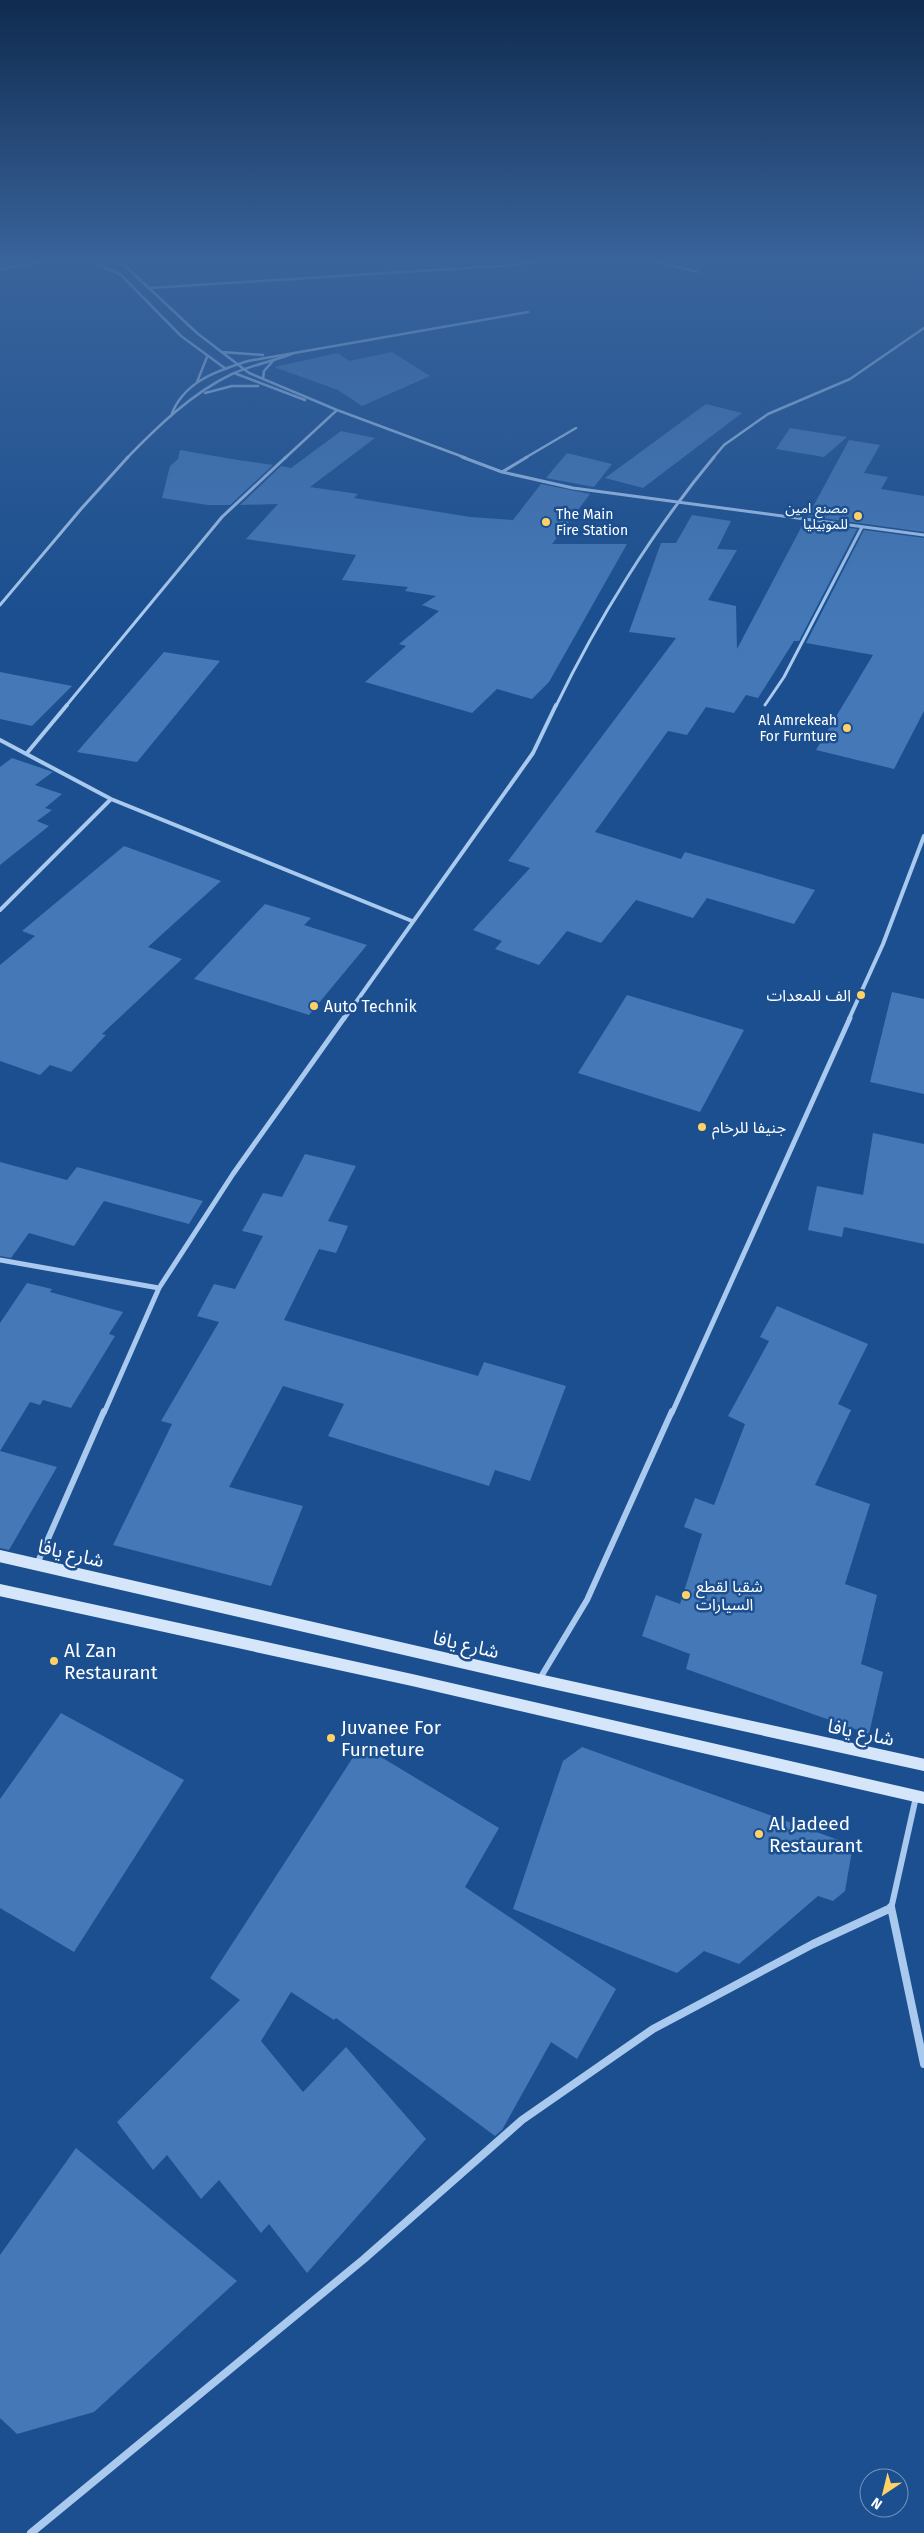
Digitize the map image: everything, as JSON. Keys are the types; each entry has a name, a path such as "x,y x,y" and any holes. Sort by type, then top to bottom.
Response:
{"main road":[{"name":"شارع يافا","path":"0,1556 538,1680 924,1766"},
{"path":"0,1590 412,1680 920,1798"}],"street":[{"path":"194,386 198,379"},
{"path":"171,417 178,399 194,386 206,379"},
{"path":"0,604 72,519 148,438 200,394 224,379"},
{"path":"248,379 269,388 337,410"},
{"path":"263,379 337,410 502,472 573,488 924,534"},
{"path":"37,1564 159,1288 233,1174 533,753 579,658 676,503 724,445 768,414 850,379"},
{"path":"200,394 232,386 269,388"},
{"path":"27,753 222,517 337,410"},
{"path":"502,472 576,428"},
{"path":"765,705 784,677 862,526"},
{"path":"0,740 111,798 412,921"},
{"path":"0,910 111,798"},
{"path":"538,1680 587,1600 883,944 924,836"},
{"path":"0,1260 159,1288"},
{"path":"920,1798 891,1908 924,2064"},
{"path":"31,2533 364,2259 522,2120 653,2029 813,1944 891,1908"}],"building":[{"path":"308,379 423,379 362,406 338,390"},
{"path":"706,404 742,413 643,488 605,478"},
{"path":"790,428 847,437 824,457 776,449"},
{"path":"341,431 375,438 310,487 358,494 354,498 470,517 513,520 541,484 590,494 552,544 627,544 549,682 532,699 497,689 472,713 365,682 406,646 399,644 439,611 422,605 436,596 405,591 408,587 342,580 356,555 246,539 278,504 240,505 281,466 291,468"},
{"path":"849,440 880,445 864,473 888,477 881,489 924,496 924,532 808,516"},
{"path":"180,450 273,465 230,505 208,505 162,498 170,466 178,459"},
{"path":"567,453 612,464 594,487 546,478"},
{"path":"692,515 731,521 717,549 737,550 708,600 736,606 737,649 804,522 857,529 799,641 794,641 758,698 746,695 734,713 706,707 687,735 668,731 595,832 681,859 685,852 815,890 794,924 707,898 693,918 636,900 601,943 567,931 539,965 495,949 502,941 473,930 530,868 508,861 676,638 629,632 661,543 676,543"},
{"path":"864,530 924,538 924,711 894,769 816,750 873,655 806,643"},
{"path":"164,652 220,661 137,762 77,752"},
{"path":"0,672 72,686 32,726 0,719"},
{"path":"12,758 53,772 35,785 62,794 45,808 52,810 37,821 49,826 0,865 0,767"},
{"path":"124,846 221,881 148,947 182,959 102,1034 106,1035 71,1072 50,1065 40,1075 0,1061 0,965 35,936 22,931"},
{"path":"265,904 311,918 304,925 367,945 309,1015 194,979"},
{"path":"892,992 924,999 924,1094 870,1082"},
{"path":"627,995 744,1030 700,1112 578,1073"},
{"path":"873,1133 924,1144 924,1244 844,1227 842,1237 808,1230 817,1186 863,1195"},
{"path":"305,1154 356,1166 328,1221 348,1226 336,1253 319,1249 284,1320 478,1376 484,1362 566,1386 530,1481 495,1470 489,1486 328,1436 344,1404 283,1386 229,1487 303,1506 271,1586 113,1545 172,1424 161,1421 219,1322 197,1316 214,1284 235,1289 263,1236 242,1231 263,1193 282,1197"},
{"path":"0,1162 67,1180 77,1167 203,1201 189,1224 104,1201 74,1246 29,1233 11,1258 0,1256"},
{"path":"27,1283 52,1289 50,1292 123,1312 109,1334 115,1336 71,1408 43,1400 40,1405 30,1402 0,1451 0,1323"},
{"path":"777,1306 868,1344 838,1404 851,1410 815,1485 870,1504 845,1584 877,1595 861,1664 883,1672 869,1734 686,1669 690,1654 642,1636 656,1595 680,1604 702,1534 684,1527 695,1498 714,1505 745,1424 728,1416 769,1341 760,1337"},
{"path":"0,1451 57,1467 9,1550 0,1548"},
{"path":"61,1713 184,1780 74,1952 0,1908 0,1799"},
{"path":"361,1745 499,1828 465,1887 616,1989 577,2059 551,2042 502,2130 495,2136 336,2018 334,2020 291,1992 261,2041 303,2092 346,2047 426,2139 307,2273 269,2224 261,2233 219,2180 201,2199 167,2155 153,2170 117,2122 240,2000 210,1978"},
{"path":"582,1747 844,1842 852,1851 845,1891 833,1901 818,1896 739,1964 704,1951 677,1973 513,1909 563,1761"},
{"path":"76,2148 237,2281 94,2412 17,2434 0,2418 0,2255"}],"place":[{"name":"مصنع امين للموبيليا","path":"858,516"},
{"name":"The Main Fire Station","path":"546,522"},
{"name":"Al Amrekeah For Furnture","path":"847,728"},
{"name":"الف للمعدات","path":"861,995"},
{"name":"Auto Technik","path":"314,1006"},
{"name":"جنيفا للرخام","path":"702,1127"},
{"name":"شقبا لقطع السيارات","path":"686,1595"},
{"name":"Al Zan Restaurant","path":"54,1661"},
{"name":"Juvanee For Furneture","path":"331,1738"},
{"name":"Al Jadeed Restaurant","path":"759,1834"}]}
